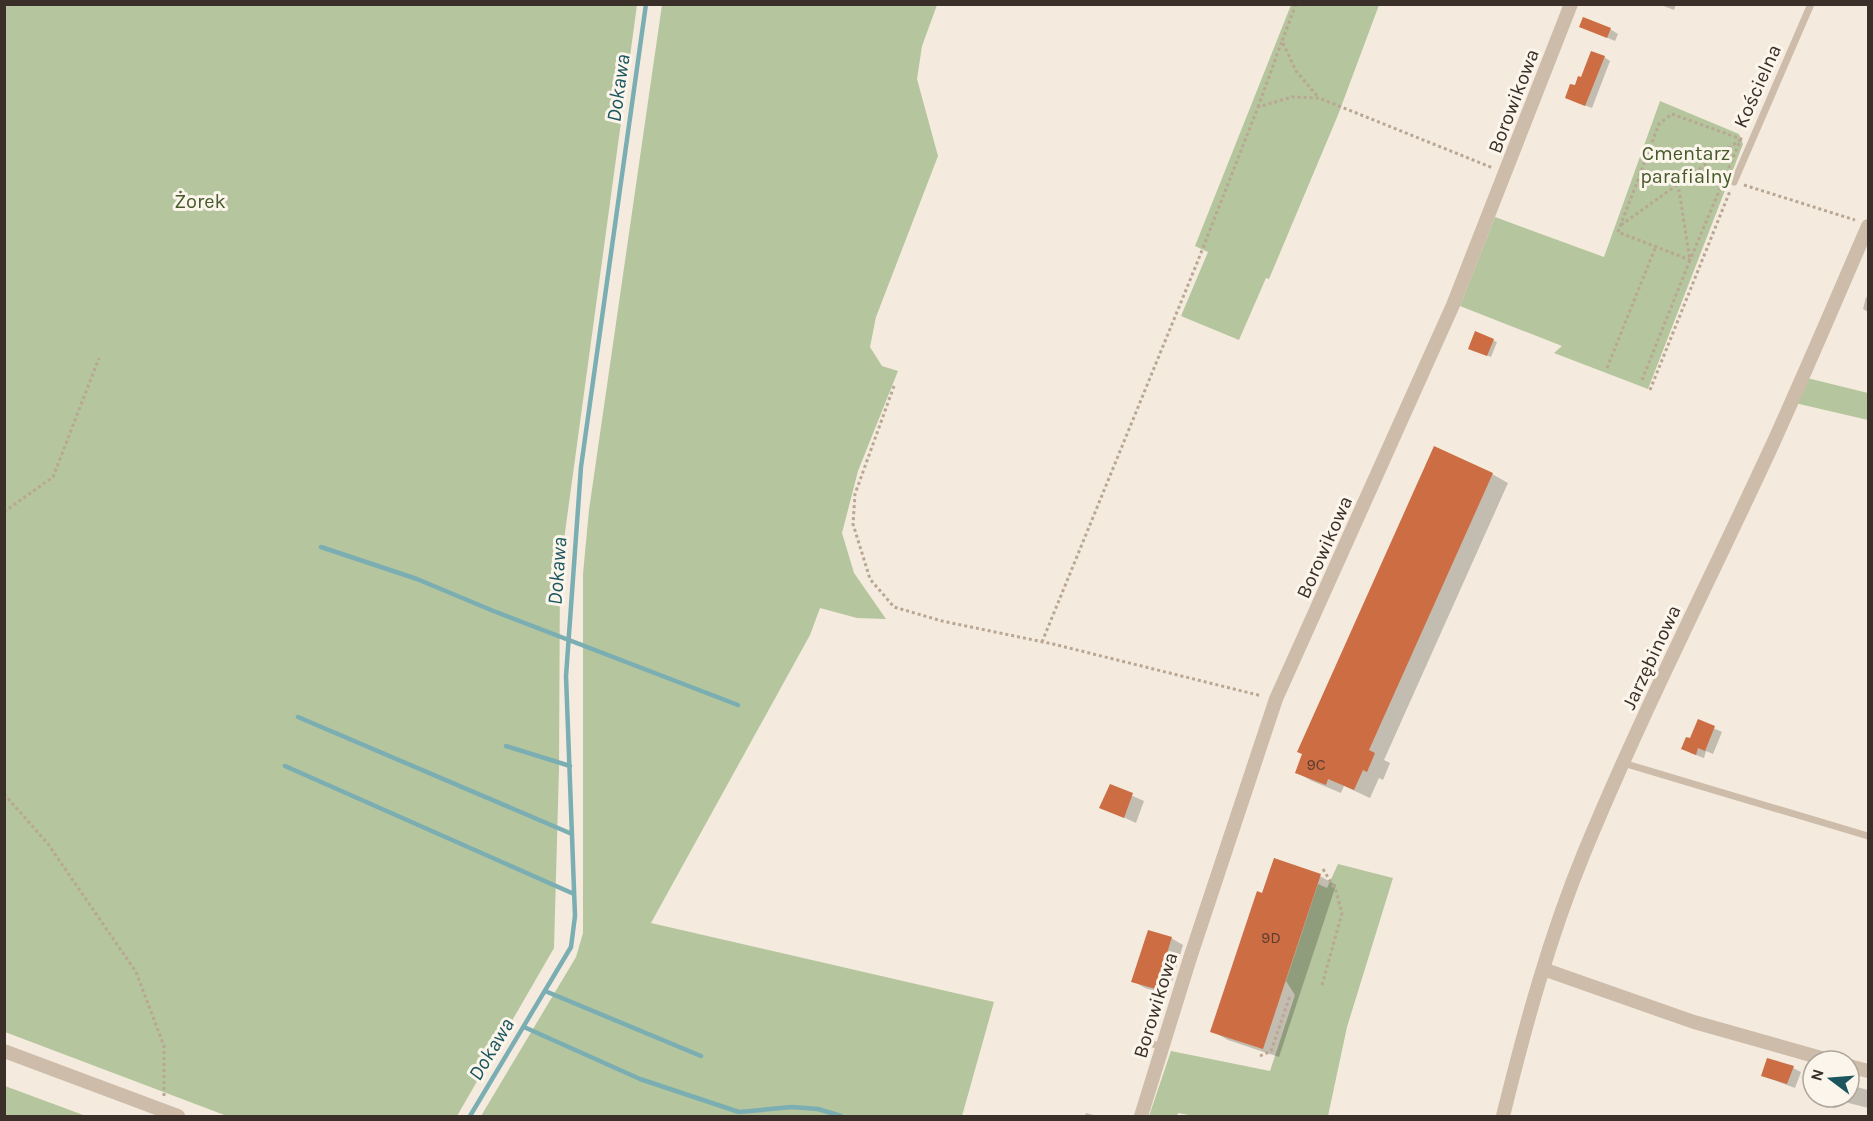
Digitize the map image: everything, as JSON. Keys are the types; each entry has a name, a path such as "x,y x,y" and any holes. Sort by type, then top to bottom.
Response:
{"street":[{"name":"Borowikowa","path":"1141,1116 1191,955 1276,699 1453,305 1570,4"},
{"name":"Jarzębinowa","path":"1503,1116 1520,1046 1543,969 1583,854 1623,763 1769,452 1863,224"},
{"path":"1543,969 1694,1022 1801,1052"},
{"path":"4,1051 178,1116"}],"lane":[{"name":"Kościelna","path":"1734,182 1757,118 1811,4"},
{"path":"1623,763 1869,836"},
{"path":"1146,1042 1163,1047"}],"path":[{"path":"1042,642 1197,263 1296,4"},
{"path":"1282,41 1296,71 1319,98"},
{"path":"1258,107 1292,97 1319,98 1505,173"},
{"path":"1690,260 1618,232 1659,124 1672,114 1741,139"},
{"path":"1621,225 1741,139"},
{"path":"1642,380 1741,139"},
{"path":"1650,390 1734,182 1863,224"},
{"path":"1678,184 1690,260"},
{"path":"1607,368 1656,246"},
{"path":"4,512 9,511 53,477 99,358"},
{"path":"894,386 855,494 853,524 870,579 894,607 942,621 1042,642 1276,699"},
{"path":"4,794 48,844 135,972 164,1046 164,1111"},
{"path":"1322,985 1342,913 1336,891 1323,869"},
{"path":"1260,1056 1271,1051 1285,1016 1290,996"}],"green space":[{"name":"Żorek","path":"4,5 637,5 560,569 559,768 554,948 457,1116 227,1116 5,1032"},
{"path":"662,5 937,5 922,46 917,79 938,156 876,317 870,347 882,366 898,371 858,471 842,533 854,573 886,619 857,618 820,608 810,635 651,923 994,1002 962,1116 481,1116 576,957 583,933 583,574 589,510"},
{"path":"1291,5 1379,5 1338,115 1269,279 1266,278 1239,340 1181,316 1208,252 1195,246"},
{"name":"Cmentarz parafialny","path":"1660,101 1739,134 1743,144 1648,389 1554,353 1562,346 1460,306 1495,217 1604,257"},
{"path":"1807,378 1868,393 1868,420 1795,403"},
{"path":"1338,864 1393,878 1347,1027 1328,1116 1194,1116 1178,1113 1177,1116 1149,1116 1171,1051 1270,1071 1295,995 1286,981 1318,884 1327,888"},
{"path":"5,1086 86,1116 5,1116"}],"building":[{"path":"1583,17 1611,28 1607,38 1579,27"},
{"path":"1591,51 1605,56 1585,106 1565,98 1570,84 1575,85 1578,76 1581,77"},
{"path":"1475,331 1494,339 1487,356 1468,349"},
{"path":"1434,446 1493,473 1369,750 1375,753 1367,772 1363,770 1354,790 1328,779 1326,785 1295,773 1302,754 1297,752"},
{"path":"1698,719 1715,726 1705,751 1698,748 1696,755 1681,749 1686,737 1690,738"},
{"path":"1110,784 1133,793 1124,818 1099,808"},
{"path":"1274,858 1321,874 1263,1049 1210,1032 1257,891 1262,893"},
{"path":"1148,930 1172,937 1156,989 1131,982"},
{"path":"1767,1058 1794,1066 1787,1084 1761,1076"}],"waterway":[{"name":"Dokawa","path":"470,1116 571,947 575,916 566,676 581,467 646,4"},
{"path":"321,547 417,579 491,610 738,705"},
{"path":"298,717 572,834"},
{"path":"506,746 570,766"},
{"path":"285,766 574,894"},
{"path":"545,991 701,1056"},
{"path":"524,1027 640,1079 739,1112 792,1107 818,1109 841,1116"}]}
